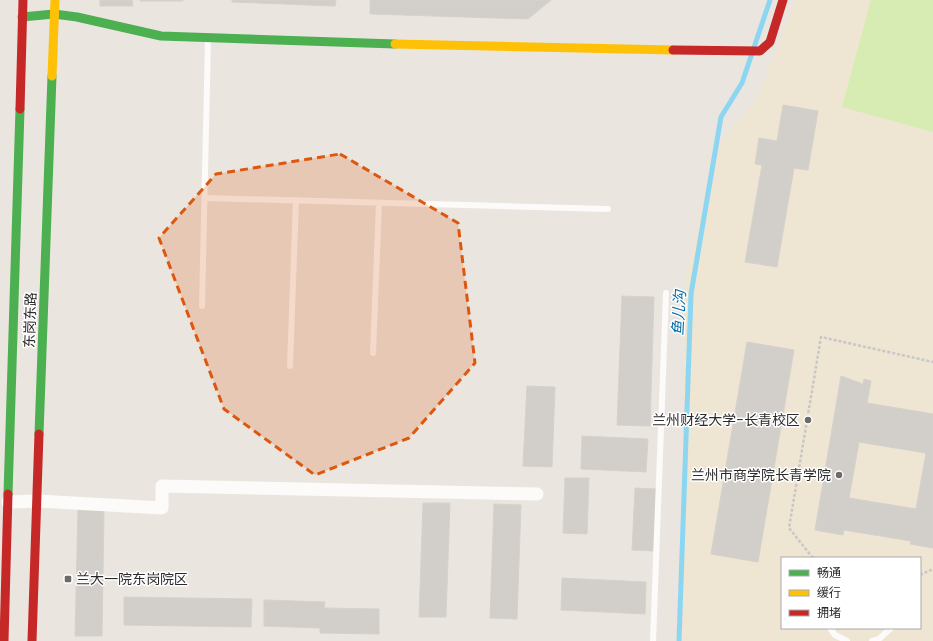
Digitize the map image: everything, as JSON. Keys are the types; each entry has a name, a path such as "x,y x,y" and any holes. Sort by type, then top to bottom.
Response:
{"main road":[{"name":"东岗东路","path":"4,641 23,0"},
{"name":"东岗东路","path":"32,641 55,0"},
{"path":"22,17 54,14 77,17 161,36 453,46 760,51 770,42 783,0"}],"street":[{"path":"8,502 38,501 162,508 162,486 537,494"}],"lane":[{"path":"202,306 208,37"},
{"path":"205,198 608,209"},
{"path":"290,366 296,200"},
{"path":"373,353 379,203"},
{"path":"654,641 666,293"},
{"path":"831,629 835,635 847,641"},
{"path":"872,641 879,639 890,629"}],"path":[{"path":"812,557 788,528 821,337 933,362"},
{"path":"921,575 933,569"}],"highlighted area":[{"path":"340,154 458,223 475,363 409,438 315,475 224,409 159,238 216,174"}],"shaded area":[{"name":"兰州财经大学-长青校区","path":"796,0 933,0 933,641 680,641 685,283 715,148 756,101"}],"green space":[{"path":"871,0 933,0 933,132 842,107"}],"building":[{"path":"100,0 132,0 133,6 100,6"},
{"path":"183,0 183,1 140,1"},
{"path":"232,0 336,0 335,6 232,2"},
{"path":"370,0 551,0 528,19 370,14"},
{"path":"783,105 818,111 808,170 794,168 777,267 745,262 762,165 755,164 759,138 777,141"},
{"path":"622,296 654,297 650,426 617,425"},
{"path":"747,342 794,350 758,562 711,554"},
{"name":"兰州市商学院长青学院","path":"841,376 863,384 864,379 871,381 867,403 933,414 933,548 910,544 911,541 844,530 843,535 815,530","holes":["859,442 926,453 916,509 849,498"]},
{"path":"527,386 555,387 552,467 523,466"},
{"path":"582,436 648,439 646,472 581,469"},
{"path":"565,478 589,478 587,534 563,533"},
{"path":"635,488 656,489 653,551 632,550"},
{"path":"423,503 450,503 446,617 419,617"},
{"path":"494,504 521,505 517,619 490,618"},
{"path":"78,510 104,511 102,636 75,636"},
{"path":"562,578 646,582 645,614 561,610"},
{"path":"124,597 252,599 251,627 124,625"},
{"path":"264,600 325,602 324,608 379,609 379,634 320,633 320,628 264,626"}],"waterway":[{"name":"鱼儿沟","path":"679,641 691,294 721,117 742,83 770,0"}],"traffic: fast":[{"path":"22,17 54,14 77,17 161,36 395,44"},
{"path":"39,434 52,76"},
{"path":"8,494 20,109"}],"traffic: slow":[{"path":"52,76 55,0"},
{"path":"395,44 673,50"}],"traffic: jam":[{"path":"20,109 23,0"},
{"path":"673,50 760,51 770,42 783,0"},
{"path":"32,641 39,434"},
{"path":"4,641 8,494"}],"place":[{"name":"兰州财经大学-长青校区","path":"808,420"},
{"name":"兰州市商学院长青学院","path":"839,475"},
{"name":"兰大一院东岗院区","path":"68,579"}]}
